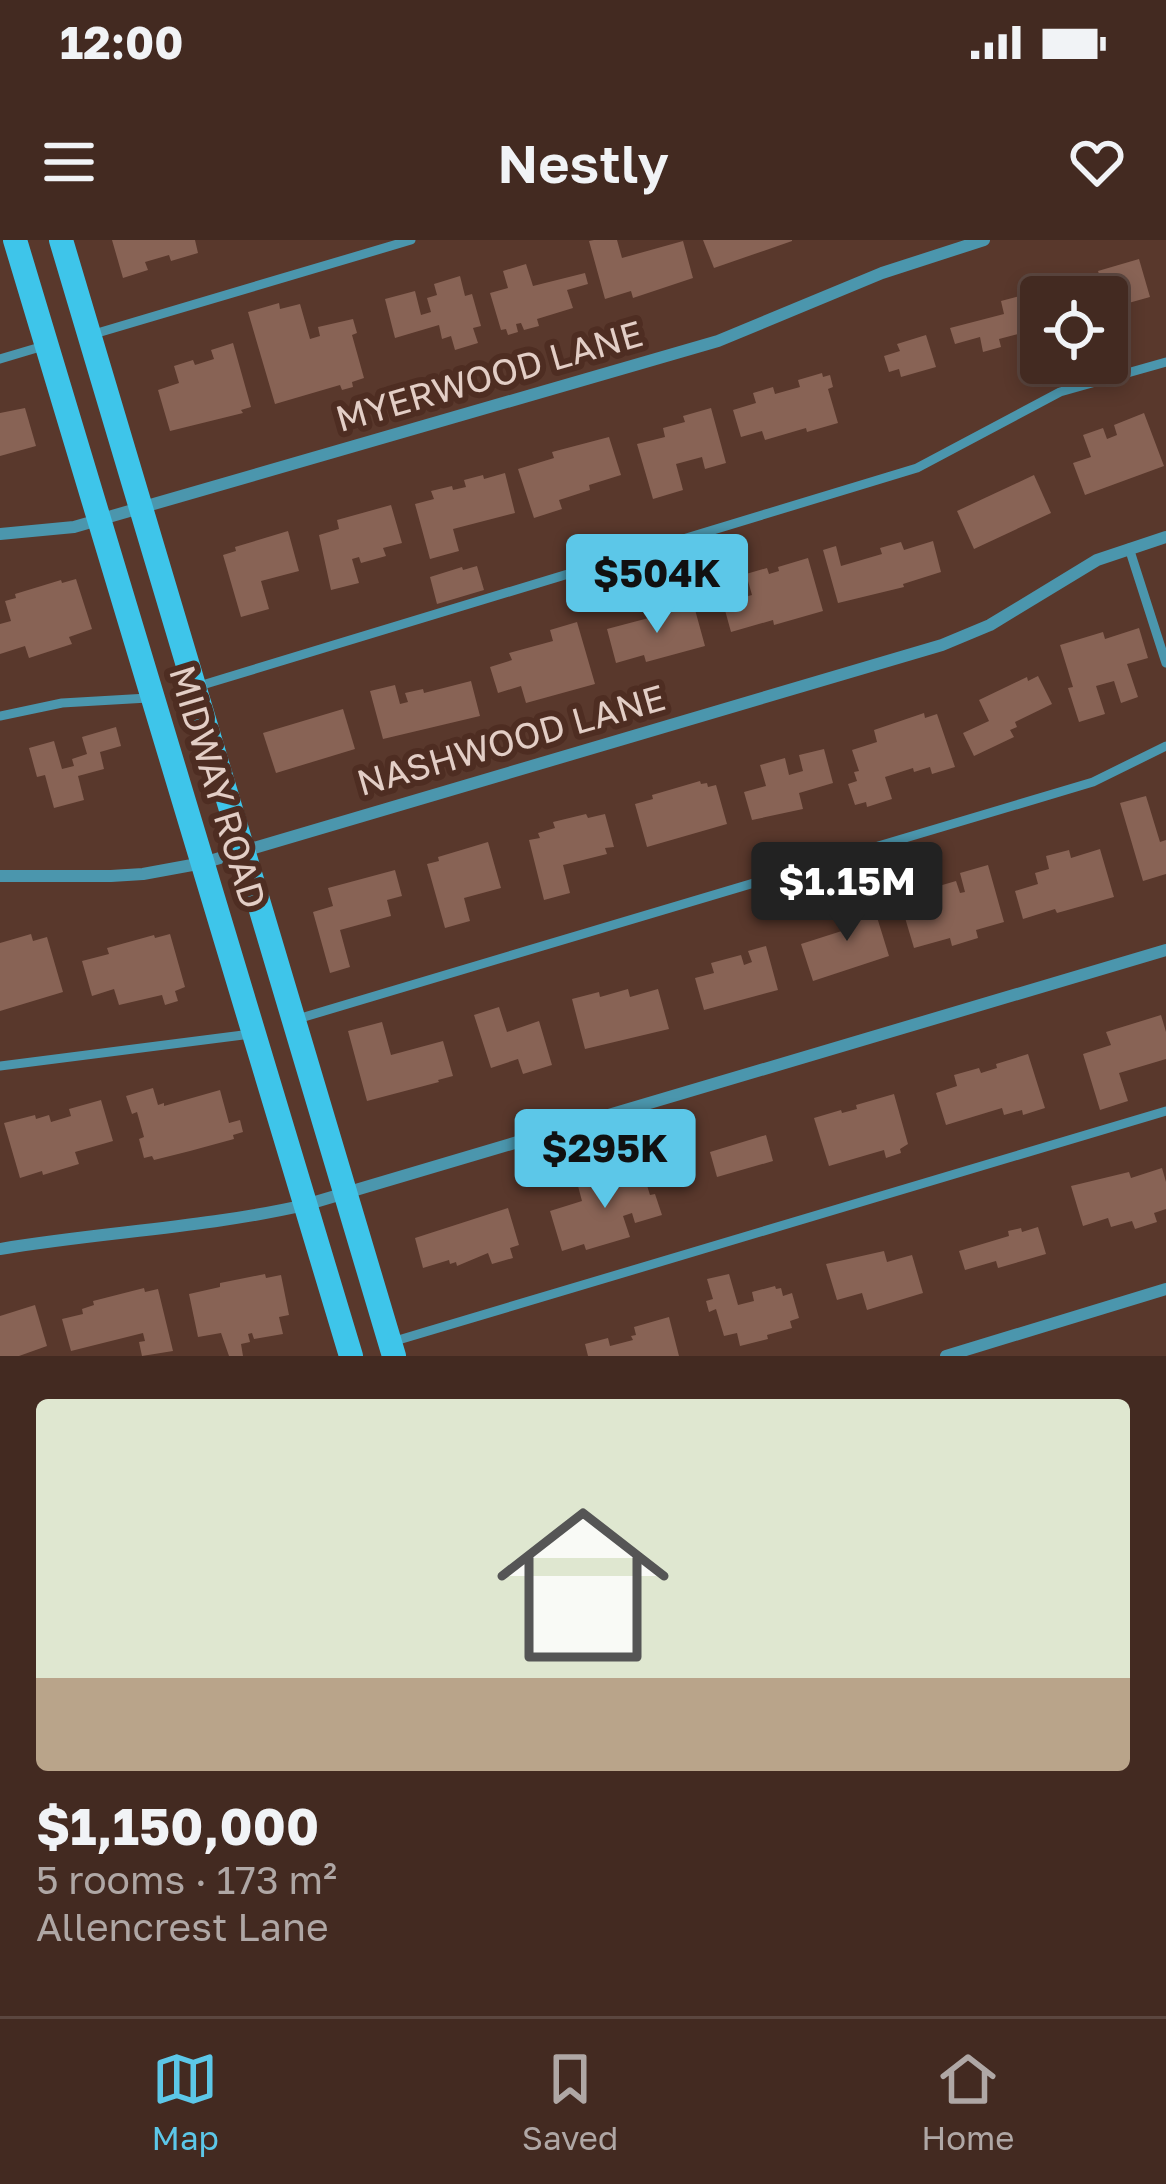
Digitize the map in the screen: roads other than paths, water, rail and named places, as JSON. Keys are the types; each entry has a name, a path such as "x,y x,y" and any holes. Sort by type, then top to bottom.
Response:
{"main road":[{"name":"MIDWAY ROAD","path":"15,240 351,1356"},
{"name":"MIDWAY ROAD","path":"61,240 392,1349"}],"street":[{"name":"MYERWOOD LANE","path":"0,534 58,530 100,520 718,341 882,272 984,240"},
{"name":"NASHWOOD LANE","path":"0,876 143,874 203,862 942,645 990,626 1071,574 1166,536"},
{"path":"0,1249 262,1215 304,1205 1166,950"},
{"path":"946,1356 1166,1289"}],"lane":[{"path":"89,335 410,240"},
{"path":"0,359 47,345"},
{"path":"194,687 917,468 1060,392 1166,362"},
{"path":"1129,548 1166,663"},
{"path":"0,716 62,704 153,698"},
{"path":"294,1020 1093,782 1166,746"},
{"path":"0,1066 254,1033"},
{"path":"392,1349 1166,1111"}]}
